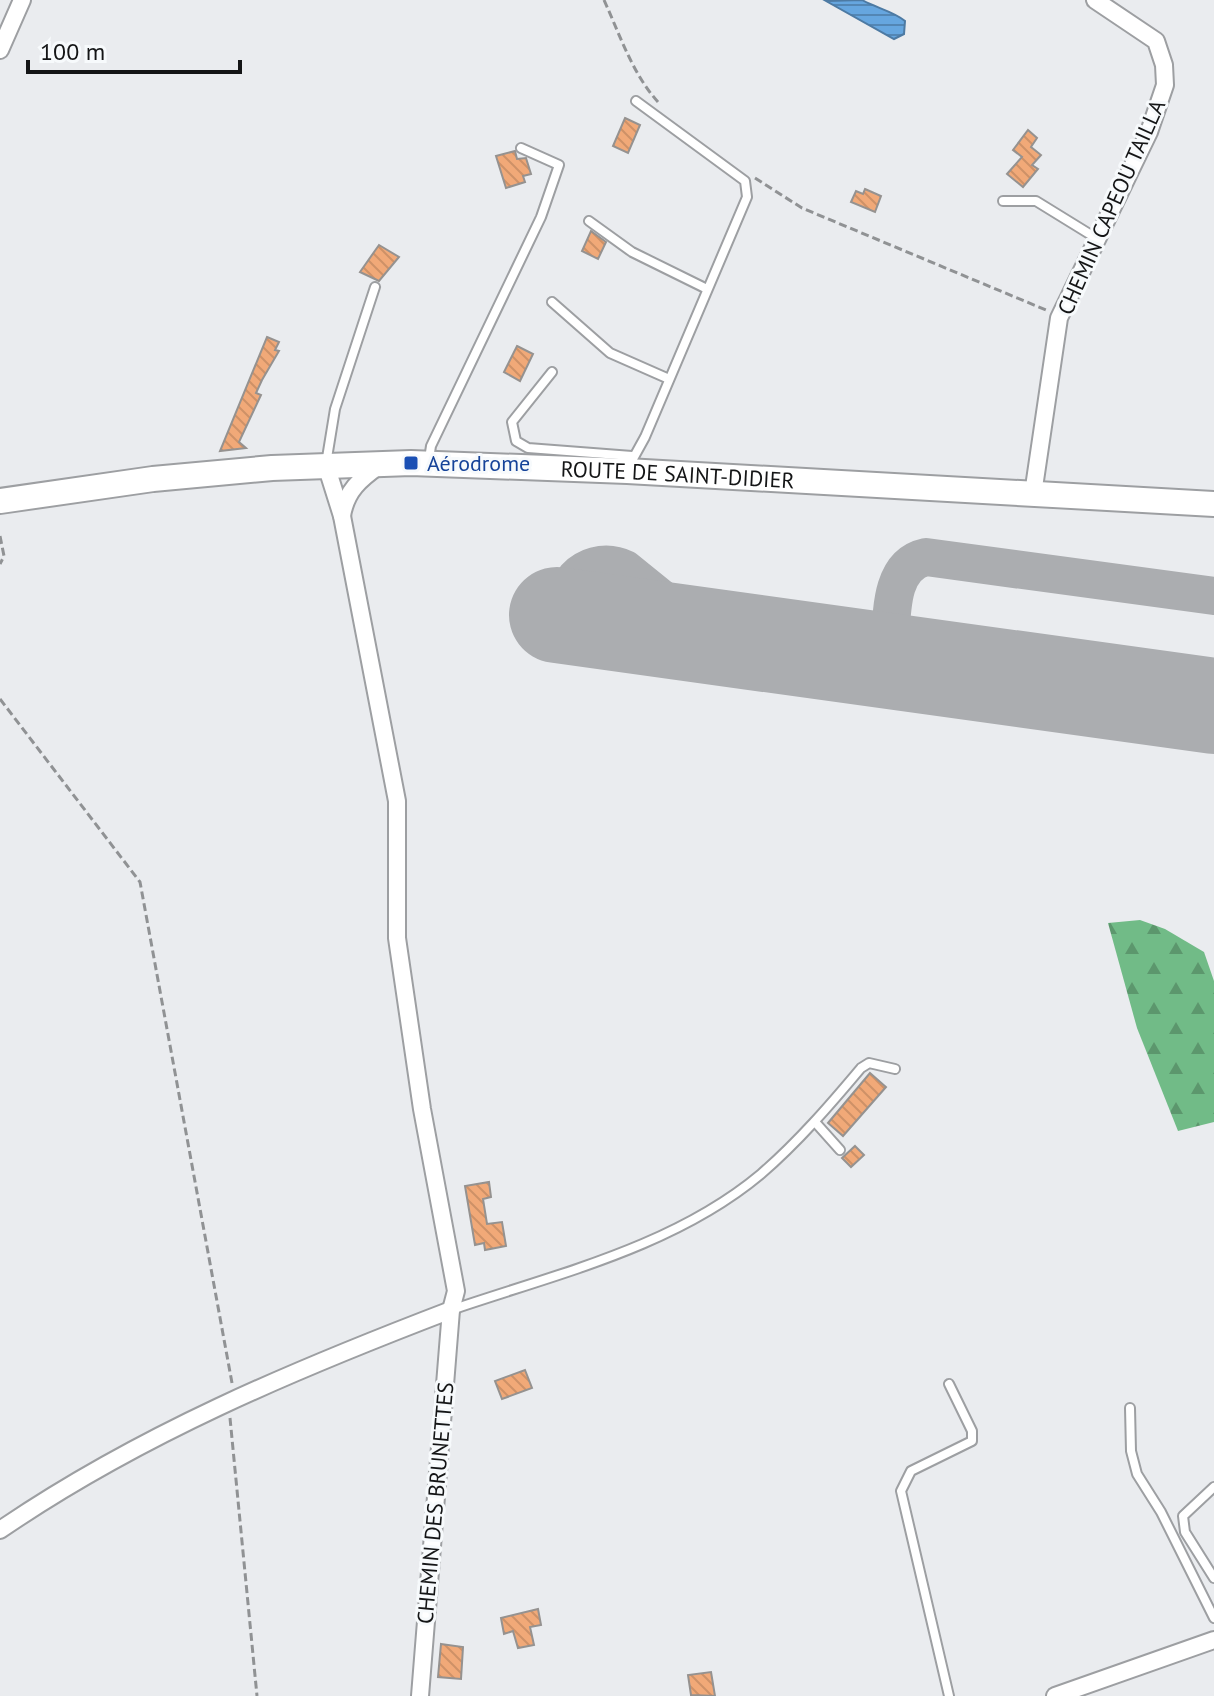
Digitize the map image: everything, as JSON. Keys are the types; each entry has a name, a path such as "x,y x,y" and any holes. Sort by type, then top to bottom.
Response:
{"main road":[{"name":"ROUTE DE SAINT-DIDIER","path":"0,501 153,479 332,465 630,463 1033,494 1214,504"}],"street":[{"path":"0,50 22,0"},
{"name":"CHEMIN CAPEOU TAILLA","path":"1033,494 1059,318 1149,132 1165,85 1164,65 1156,41 1095,0"},
{"path":"343,509 355,485 381,464"},
{"name":"CHEMIN DES BRUNETTES","path":"332,465 331,490 343,509 397,801 397,938 422,1109 456,1291 451,1310 420,1696"},
{"path":"0,1530 132,1450 235,1399 311,1363 451,1310"},
{"path":"1055,1696 1090,1690 1214,1640"}],"lane":[{"path":"552,372 512,422 516,441 528,448 630,463 645,437 747,197 745,181 636,101"},
{"path":"428,464 431,446 541,217 559,165 521,148"},
{"path":"1003,201 1036,201 1096,238"},
{"path":"589,221 632,252 707,289"},
{"path":"332,465 335,409 375,287"},
{"path":"552,302 610,353 669,379"},
{"path":"451,1310 590,1263 681,1226 760,1174 815,1122 869,1063 895,1069"},
{"path":"815,1122 840,1150"},
{"path":"949,1384 972,1431 972,1441 911,1471 901,1491 949,1696"},
{"path":"1130,1408 1131,1451 1137,1474 1161,1512 1214,1618"},
{"path":"1214,1487 1183,1516 1185,1532 1214,1578"}],"path":[{"path":"604,0 644,87 665,109"},
{"path":"750,174 802,208 1033,303 1059,318"},
{"path":"0,536 4,556 0,564"},
{"path":"0,699 140,882 235,1399 229,1414 257,1696"}],"green space":[{"path":"1140,920 1165,929 1204,952 1214,981 1214,1122 1178,1131 1137,1028 1108,923"}],"water":[{"path":"862,0 905,21 904,34 894,39 826,1"}],"building":[{"path":"625,118 640,125 628,153 613,146"},
{"path":"1028,130 1037,138 1031,147 1041,155 1032,165 1038,169 1023,187 1007,174 1022,157 1013,150"},
{"path":"515,151 517,159 526,158 531,174 523,176 525,182 506,188 496,156"},
{"path":"865,189 881,196 875,212 851,202 856,191 863,194"},
{"path":"591,231 606,242 598,259 582,251"},
{"path":"379,245 399,257 379,281 360,272"},
{"path":"267,337 279,342 275,350 279,351 256,393 261,395 239,442 246,448 220,451"},
{"path":"517,346 533,354 520,381 504,372"},
{"path":"870,1073 886,1087 843,1136 828,1123"},
{"path":"855,1146 864,1155 851,1167 842,1158"},
{"path":"489,1182 491,1197 483,1199 487,1224 502,1222 506,1246 485,1250 484,1243 475,1245 465,1186"},
{"path":"525,1370 532,1388 502,1399 495,1381"},
{"path":"538,1609 541,1625 530,1627 534,1645 518,1648 513,1631 504,1634 501,1618"},
{"path":"441,1644 463,1647 461,1679 438,1677"},
{"path":"711,1672 715,1696 691,1695 688,1675"}],"taxiway":[{"path":"889,660 897,585 903,572 926,557 1214,596"},
{"path":"571,616 567,604 573,582 590,568 613,565 625,569 709,637"}],"runway":[{"path":"557,615 1214,706"}],"place":[{"name":"Aérodrome","path":"411,463"}]}
